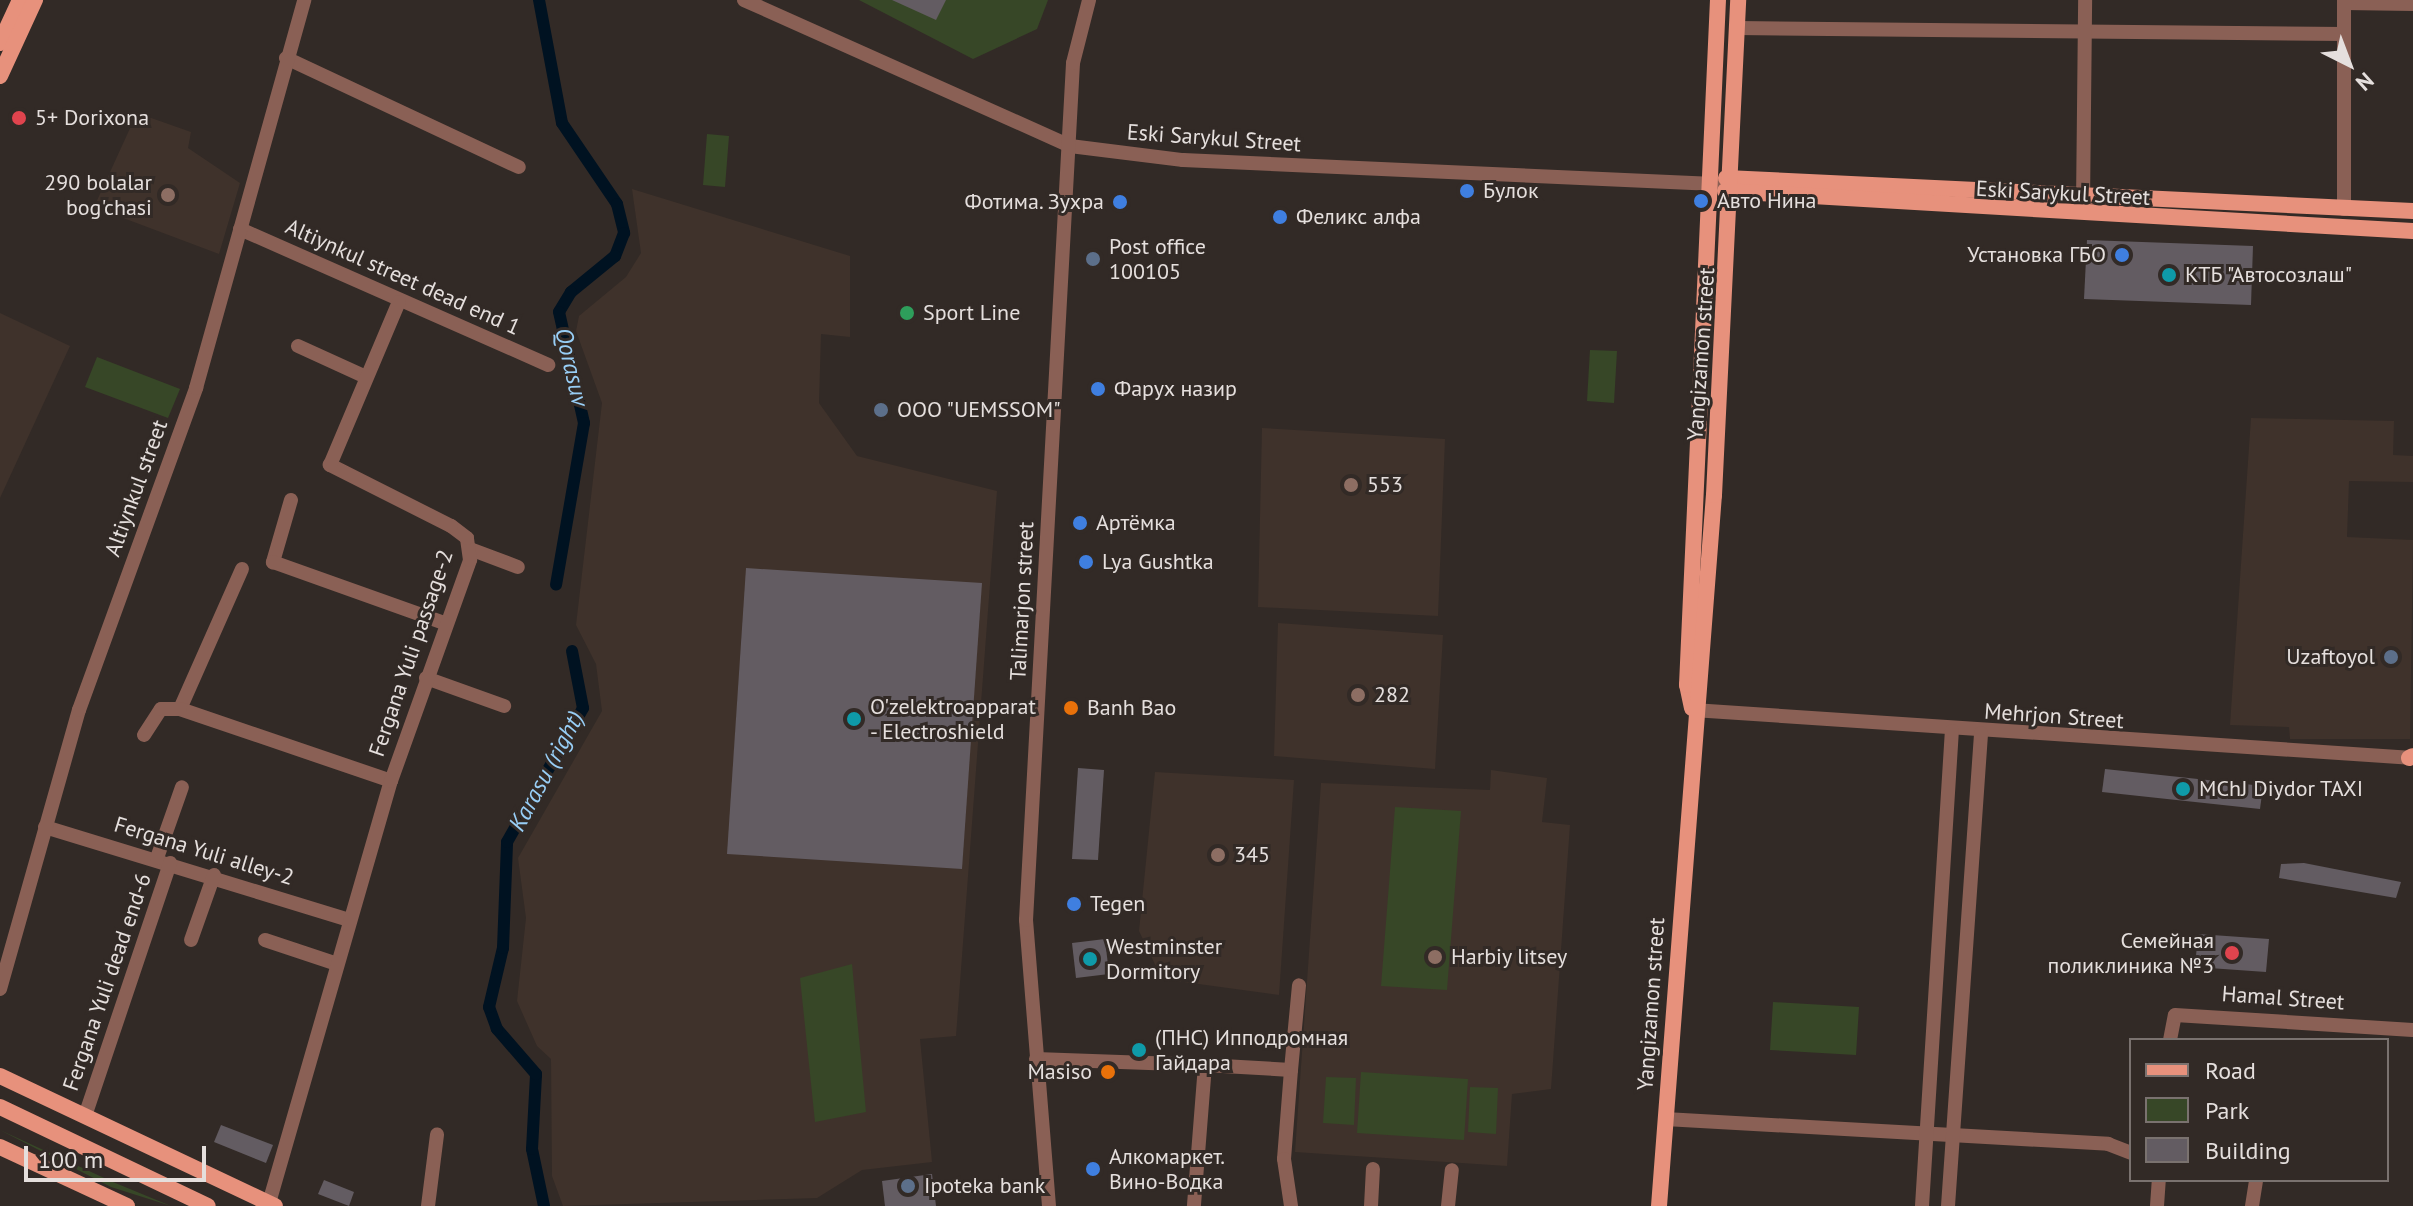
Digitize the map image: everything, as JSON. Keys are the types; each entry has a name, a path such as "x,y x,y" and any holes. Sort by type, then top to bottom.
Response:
{"main road":[{"name":"Yangizamon street","path":"1693,710 1687,685 1714,184 1718,0"},
{"name":"Yangizamon street","path":"1659,1206 1693,710 1700,687 1733,196 1738,0"},
{"path":"0,43 28,1"},
{"path":"0,76 28,1"},
{"path":"1714,184 1734,173"},
{"name":"Eski Sarykul Street","path":"1734,173 2083,195 2413,211"},
{"name":"Eski Sarykul Street","path":"1714,184 1733,196 2083,217 2413,231"},
{"path":"0,1076 272,1205"},
{"path":"0,1107 208,1206"},
{"path":"0,1147 127,1206"}],"street":[{"name":"Altiynkul street","path":"0,989 79,710 191,402 304,0"},
{"name":"Eski Sarykul Street","path":"744,0 1070,146 1198,161 1714,184"},
{"name":"Talimarjon street","path":"1049,1206 1026,920 1073,63 1089,0"},
{"path":"2083,217 2085,0"},
{"path":"2344,209 2344,2 2413,4"},
{"path":"1737,28 2084,29 2344,34"},
{"path":"286,58 519,167"},
{"name":"Altiynkul street dead end 1","path":"240,229 399,302 548,365"},
{"name":"Fergana Yuli passage-2","path":"272,1205 349,920 391,781 470,549 451,526 330,465 399,302"},
{"path":"298,346 366,377"},
{"path":"291,500 273,562 444,623"},
{"path":"470,549 518,567"},
{"path":"144,735 161,709 180,709 242,569"},
{"path":"426,678 504,706"},
{"name":"Fergana Yuli passage-2","path":"180,709 391,781"},
{"name":"Mehrjon Street","path":"1693,710 1981,733 2412,757"},
{"path":"1922,1206 1952,731"},
{"path":"1948,1206 1981,733"},
{"name":"Fergana Yuli dead end-6","path":"85,1116 164,860 182,787"},
{"name":"Fergana Yuli alley-2","path":"45,827 214,875 349,920"},
{"path":"191,940 214,875"},
{"path":"265,940 337,964"},
{"path":"1291,1206 1284,1159 1299,985"},
{"name":"Hamal Street","path":"2170,1038 2175,1015 2413,1030"},
{"path":"1036,1059 1291,1070"},
{"path":"1194,1206 1205,1065"},
{"path":"1665,1119 2108,1144 2129,1152"},
{"path":"428,1206 437,1135"},
{"path":"1371,1206 1373,1169"},
{"path":"1448,1206 1452,1170"},
{"path":"2157,1206 2159,1182"},
{"path":"2252,1206 2256,1182"}],"shaded area":[{"name":"290 bolalar bog'chasi","path":"137,113 191,132 188,148 240,183 219,254 94,207"},
{"path":"632,189 850,256 850,337 821,334 819,403 857,456 997,491 956,1036 920,1039 932,1162 862,1170 817,1198 563,1206 552,1176 551,1059 537,1046 517,1001 526,918 518,858 602,711 596,664 576,625 602,403 576,331 579,316 626,277 641,253"},
{"path":"0,313 70,346 0,498"},
{"path":"2251,418 2394,421 2393,455 2413,456 2413,482 2349,481 2347,537 2413,540 2410,739 2290,739 2289,727 2230,725"},
{"name":"553","path":"1262,428 1445,439 1438,616 1258,607"},
{"name":"282","path":"1278,623 1443,635 1435,769 1274,756"},
{"name":"Harbiy litsey","path":"1491,770 1547,778 1542,822 1570,825 1551,1089 1512,1094 1507,1166 1295,1152 1321,783 1490,790"},
{"name":"345","path":"1155,772 1294,780 1279,995 1162,979 1139,931"}],"green space":[{"path":"859,0 1048,0 1037,29 973,59"},
{"path":"707,134 729,136 725,187 703,185"},
{"path":"1590,350 1617,351 1614,403 1587,401"},
{"path":"97,357 180,389 168,418 85,387"},
{"path":"1395,807 1461,811 1447,990 1381,986"},
{"path":"852,964 866,1112 815,1122 800,978"},
{"path":"1773,1002 1859,1007 1856,1055 1770,1050"},
{"path":"1361,1072 1468,1079 1464,1140 1357,1133"},
{"path":"1326,1077 1356,1078 1354,1125 1323,1123"},
{"path":"1470,1087 1498,1088 1496,1134 1468,1132"},
{"path":"0,1130 113,1182 171,1206 111,1187"}],"building":[{"path":"892,0 946,0 936,20"},
{"name":"КТБ \"Автосозлаш\"","path":"2087,240 2253,246 2251,305 2084,299"},
{"name":"O'zelektroapparat - Electroshield","path":"746,568 982,583 962,869 727,854"},
{"path":"1078,768 1104,770 1098,860 1072,859"},
{"name":"MChJ Diydor TAXI","path":"2105,769 2263,786 2260,809 2102,792"},
{"path":"2304,863 2401,882 2396,898 2279,878 2281,864"},
{"name":"Семейная поликлиника №3","path":"2198,934 2269,939 2266,972 2195,967"},
{"name":"Westminster Dormitory","path":"1105,939 1109,974 1076,978 1072,943"},
{"path":"221,1125 273,1145 266,1163 214,1142"},
{"name":"Ipoteka bank","path":"932,1174 936,1206 885,1206 882,1181"},
{"path":"324,1180 354,1192 349,1206 318,1194"}],"waterway":[{"name":"Qorasuv","path":"539,0 562,123 617,204 624,233 615,256 571,292 559,312 584,423 556,585"},
{"name":"Karasu (right)","path":"544,1206 532,1149 536,1074 497,1029 489,1007 503,948 507,842 583,708 572,651"}],"place":[{"name":"5+ Dorixona","path":"19,118"},
{"name":"Булок","path":"1467,191"},
{"name":"290 bolalar bog'chasi","path":"168,195"},
{"name":"Авто Нина","path":"1701,201"},
{"name":"Фотима. Зухра","path":"1120,202"},
{"name":"Феликс алфа","path":"1280,217"},
{"name":"Установка ГБО","path":"2122,255"},
{"name":"Post office 100105","path":"1093,259"},
{"name":"КТБ \"Автосозлаш\"","path":"2169,275"},
{"name":"Sport Line","path":"907,313"},
{"name":"Фарух назир","path":"1098,389"},
{"name":"ООО \"UEMSSOM\"","path":"881,410"},
{"name":"553","path":"1351,485"},
{"name":"Артёмка","path":"1080,523"},
{"name":"Lya Gushtka","path":"1086,562"},
{"name":"Uzaftoyol","path":"2391,657"},
{"name":"282","path":"1358,695"},
{"name":"Banh Bao","path":"1071,708"},
{"name":"O'zelektroapparat - Electroshield","path":"854,719"},
{"name":"MChJ Diydor TAXI","path":"2183,789"},
{"name":"345","path":"1218,855"},
{"name":"Tegen","path":"1074,904"},
{"name":"Семейная поликлиника №3","path":"2232,953"},
{"name":"Harbiy litsey","path":"1435,957"},
{"name":"Westminster Dormitory","path":"1090,959"},
{"name":"(ПНС) Ипподромная Гайдара","path":"1139,1050"},
{"name":"Masiso","path":"1108,1072"},
{"name":"Алкомаркет. Вино-Водка","path":"1093,1169"},
{"name":"Ipoteka bank","path":"908,1186"}]}
